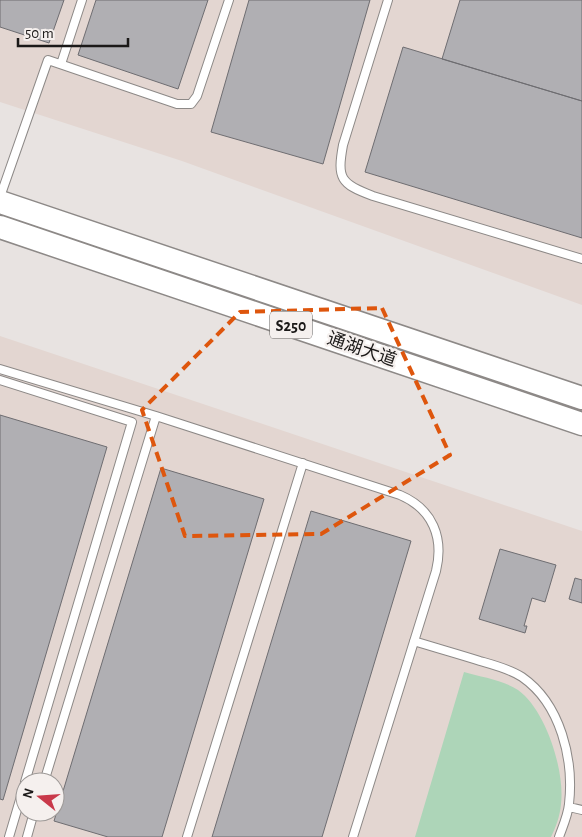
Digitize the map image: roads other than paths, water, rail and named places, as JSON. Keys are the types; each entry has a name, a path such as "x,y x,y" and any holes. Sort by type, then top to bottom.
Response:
{"main road":[{"name":"通湖大道","path":"0,202 582,398"},
{"name":"通湖大道","path":"0,226 582,424"}],"lane":[{"path":"61,64 82,0"},
{"path":"0,197 48,60 178,104 191,104 197,96 229,0"},
{"path":"388,0 343,145 339,165 344,180 356,190 373,196 582,259"},
{"path":"0,369 156,416 400,495 413,501 427,515 435,530 439,557 353,837"},
{"path":"0,380 132,422"},
{"path":"28,772 136,410"},
{"path":"47,772 156,416"},
{"path":"187,837 303,463"},
{"path":"414,641 505,669 522,677 541,695 559,724 568,752 571,786 569,806 559,837"},
{"path":"569,806 582,810"},
{"path":"9,837 15,816"},
{"path":"27,837 31,822"}]}
